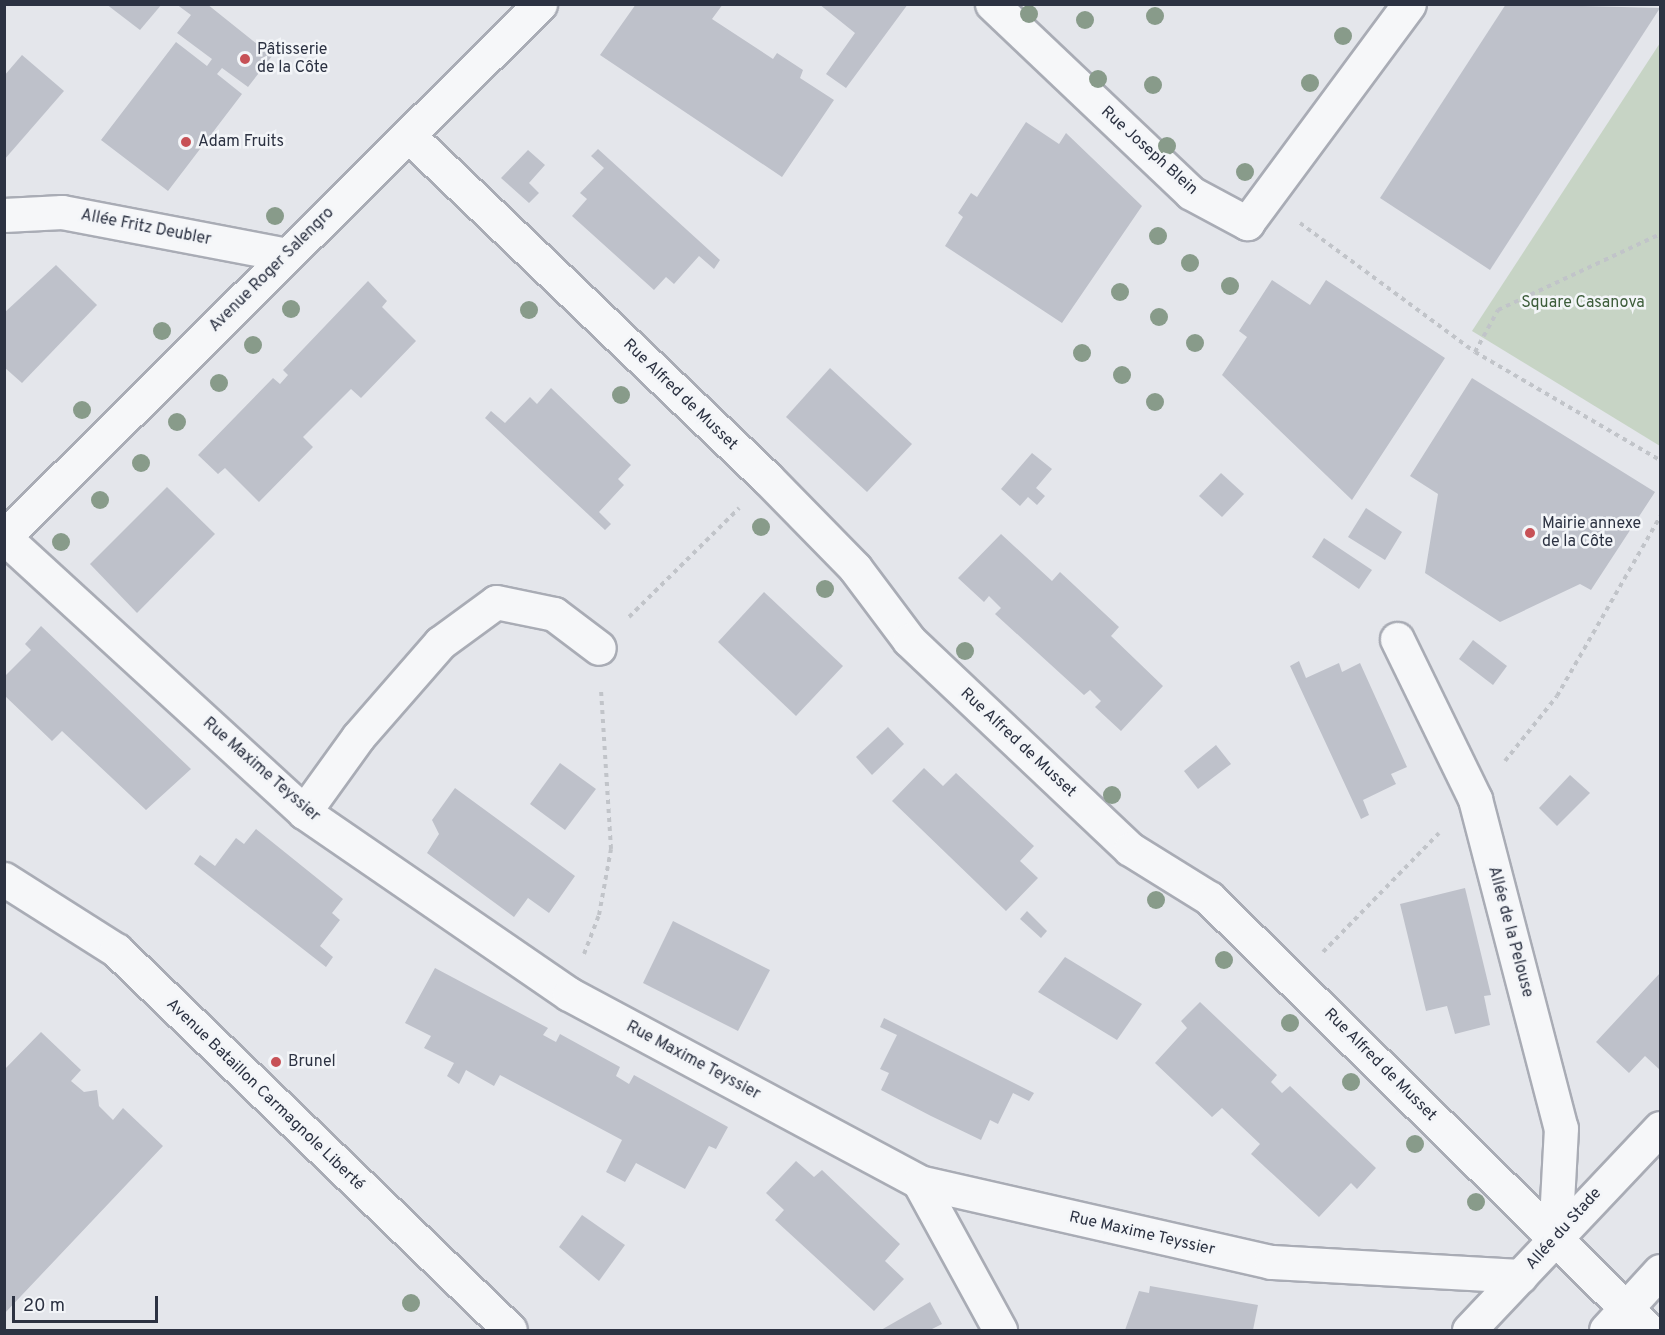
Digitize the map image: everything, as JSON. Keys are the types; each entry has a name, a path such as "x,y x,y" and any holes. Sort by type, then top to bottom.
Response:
{"street":[{"name":"Avenue Roger Salengro","path":"4,537 540,4"},
{"name":"Rue Joseph Blein","path":"992,4 1191,193 1247,223 1409,4"},
{"name":"Rue Alfred de Musset","path":"408,135 767,478 855,568 909,640 1130,849 1209,898 1555,1240 1627,1323"},
{"name":"Allée Fritz Deubler","path":"4,214 62,212 287,255"},
{"name":"Rue Maxime Teyssier","path":"4,537 304,812 569,994 919,1182 1271,1262 1521,1276"},
{"path":"304,812 358,737 440,643 496,602 554,614 599,648"},
{"name":"Allée de la Pelouse","path":"1397,639 1478,810 1561,1128 1555,1240"},
{"name":"Avenue Bataillon Carmagnole Liberté","path":"4,879 116,950 510,1330"},
{"name":"Allée du Stade","path":"1469,1330 1660,1128"},
{"path":"919,1182 1000,1330"},
{"path":"1627,1323 1660,1271"},
{"path":"1627,1323 1660,1300"}],"path":[{"path":"1266,197 1474,352 1660,460"},
{"path":"1474,352 1498,310 1660,234"},
{"path":"569,994 599,915 611,849 599,648 767,478"}],"green space":[{"name":"Square Casanova","path":"1660,43 1660,446 1472,331"}],"building":[{"path":"106,4 162,4 140,30"},
{"path":"176,4 207,4 272,56 248,87 222,68 217,74 242,94 168,191 101,140 176,42 207,66 212,59 177,33 191,15"},
{"path":"636,4 723,4 712,19 773,59 777,53 803,70 800,78 834,100 782,177 600,55"},
{"path":"819,4 908,4 846,88 826,74 855,33"},
{"path":"1506,4 1660,8 1490,270 1380,198"},
{"path":"22,55 64,91 4,160 4,76"},
{"path":"1026,122 1059,144 1066,133 1142,206 1062,323 945,246 963,217 958,213 971,193 977,197"},
{"path":"598,149 720,260 714,269 699,256 674,284 666,277 654,290 572,216 587,199 580,193 604,168 591,156"},
{"path":"528,150 545,165 529,183 539,193 529,203 501,178"},
{"path":"56,265 97,305 22,383 4,367 4,313"},
{"path":"1272,280 1310,305 1326,280 1445,358 1352,500 1222,375 1247,337 1239,331"},
{"path":"368,281 387,301 382,307 416,341 361,398 351,389 303,437 313,447 259,502 225,468 218,474 198,455 273,378 280,384 288,375 283,370"},
{"path":"830,368 912,444 867,492 786,417"},
{"name":"Mairie annexe de la Côte","path":"1472,378 1655,492 1591,590 1580,584 1500,622 1425,573 1438,494 1410,476"},
{"path":"551,388 631,465 618,479 624,485 599,512 611,524 605,530 485,418 491,411 505,423 530,397 537,404"},
{"path":"1032,453 1052,469 1036,488 1045,496 1037,505 1028,497 1020,506 1001,489"},
{"path":"1221,473 1244,494 1222,517 1199,496"},
{"path":"167,487 215,534 137,613 90,564"},
{"path":"1366,508 1402,532 1385,560 1348,537"},
{"path":"1001,534 1052,581 1060,572 1119,627 1111,636 1163,686 1121,731 1095,707 1101,701 1090,690 1084,695 995,614 1001,608 989,596 984,602 958,578"},
{"path":"1324,538 1372,570 1359,589 1312,557"},
{"path":"764,592 843,666 796,716 718,642"},
{"path":"41,626 191,769 146,810 62,731 52,741 4,695 4,677 31,650 25,644"},
{"path":"1473,640 1507,666 1493,685 1459,659"},
{"path":"1299,661 1306,678 1339,663 1342,672 1360,663 1407,767 1391,774 1396,784 1363,800 1369,815 1361,819 1290,666"},
{"path":"888,727 904,744 872,775 856,757"},
{"path":"1216,745 1231,764 1198,789 1184,771"},
{"path":"560,763 596,789 565,830 530,804"},
{"path":"924,768 943,786 956,773 1034,846 1020,861 1038,878 1006,911 892,801"},
{"path":"1570,775 1590,793 1557,826 1539,808"},
{"path":"455,788 575,876 549,913 528,898 514,917 427,853 439,834 432,820"},
{"path":"256,829 343,899 332,913 340,920 320,946 333,957 326,967 194,864 200,855 215,866 236,838 244,844"},
{"path":"1465,888 1491,995 1484,996 1490,1025 1455,1034 1447,1006 1426,1011 1400,904"},
{"path":"1027,911 1047,931 1041,938 1020,919"},
{"path":"673,921 770,970 738,1031 643,983"},
{"path":"1065,957 1142,1004 1117,1040 1038,992"},
{"path":"435,968 548,1028 543,1035 556,1042 560,1034 620,1067 616,1076 629,1084 634,1075 728,1127 716,1149 709,1146 685,1189 636,1163 625,1182 606,1172 622,1140 500,1075 494,1086 466,1070 459,1084 447,1076 454,1063 424,1048 431,1036 405,1023"},
{"path":"1660,973 1660,1070 1645,1056 1629,1073 1596,1042"},
{"path":"1200,1002 1277,1075 1271,1082 1282,1093 1290,1086 1376,1168 1357,1189 1351,1183 1319,1217 1251,1154 1260,1144 1222,1108 1212,1117 1155,1063 1187,1028 1181,1021"},
{"path":"884,1018 1034,1093 1029,1101 1013,1093 998,1124 990,1120 981,1140 931,1116 881,1090 889,1073 880,1069 897,1035 880,1027"},
{"path":"41,1032 81,1070 71,1081 84,1092 97,1090 99,1106 113,1120 123,1108 163,1146 4,1314 4,1070"},
{"path":"796,1161 814,1177 822,1170 900,1244 885,1261 904,1279 874,1311 775,1220 784,1210 766,1193"},
{"path":"582,1215 625,1245 599,1281 559,1247"},
{"path":"1150,1286 1258,1305 1253,1330 1125,1330 1139,1291 1149,1293"},
{"path":"930,1302 942,1324 930,1330 881,1330"}],"place":[{"name":"Pâtisserie de la Côte","path":"245,59"},
{"name":"Adam Fruits","path":"186,142"},
{"name":"Mairie annexe de la Côte","path":"1530,533"},
{"name":"Brunel","path":"276,1062"}]}
